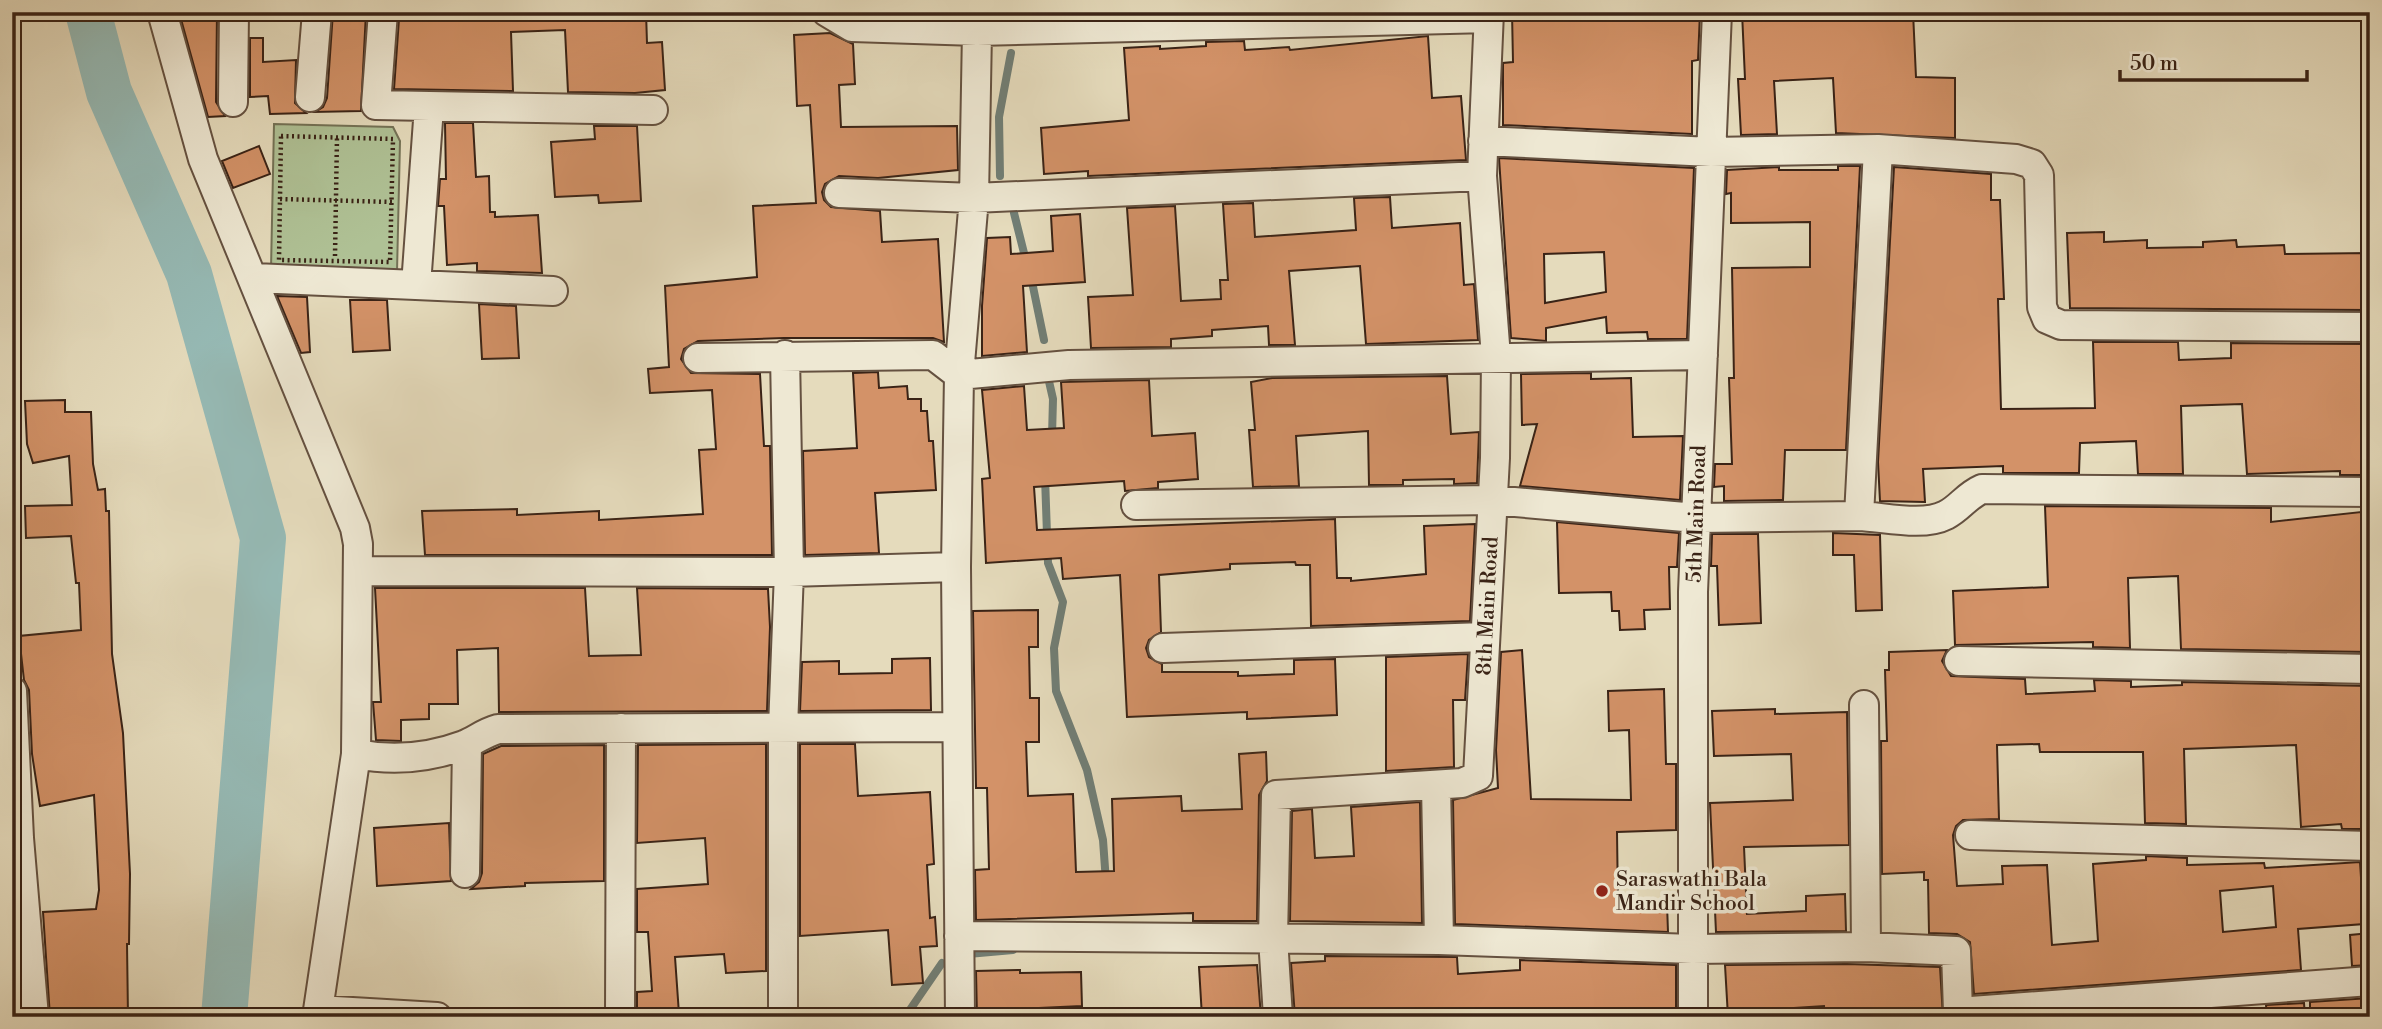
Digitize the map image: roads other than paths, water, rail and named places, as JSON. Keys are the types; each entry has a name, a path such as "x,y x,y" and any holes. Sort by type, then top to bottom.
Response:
{"street":[{"path":"162,12 203,159 355,528 359,571 356,754 317,1013 437,1017"},
{"path":"233,102 234,12"},
{"path":"310,97 317,12"},
{"path":"383,12 376,105 653,110"},
{"path":"827,12 852,27 977,31 1489,15"},
{"name":"5th Main Road","path":"1693,1017 1696,518 1717,12"},
{"name":"8th Main Road","path":"1278,1017 1273,938 1276,795 1462,783 1478,776 1492,500 1496,357 1482,176 1489,15"},
{"path":"960,1017 956,727 959,375 974,198 977,31"},
{"path":"416,285 429,107"},
{"path":"1483,141 1712,152 1878,149 2002,158 2032,164 2039,175 2042,307 2047,319 2062,325 2370,327"},
{"path":"1858,516 1878,149"},
{"path":"839,193 974,198 1482,176"},
{"path":"254,278 553,291"},
{"path":"783,1017 783,727 789,572 785,355"},
{"path":"698,358 933,355 959,375 1069,365 1703,355"},
{"path":"1136,505 1492,500 1696,518 1858,516 1934,520 1950,513 1966,496 1982,489 2370,492"},
{"path":"359,571 789,572 956,567"},
{"path":"1163,648 1485,637"},
{"path":"1959,661 2370,669"},
{"path":"12,691 16,838 27,1009"},
{"path":"1864,705 1866,947"},
{"path":"356,754 425,757 467,744 481,733 498,729 956,727"},
{"path":"620,1017 621,729"},
{"path":"465,873 467,744"},
{"path":"1436,785 1438,940"},
{"path":"1970,835 2370,846"},
{"path":"959,936 1438,940 1692,949 1866,947 1956,951 1958,1012 2370,981"}],"waterway":[{"path":"88,12 109,92 189,274 263,538 224,1017"},
{"path":"1000,176 999,117 1011,53"},
{"path":"1014,213 1026,261"},
{"path":"1031,277 1044,340"},
{"path":"1048,377 1053,399 1052,436"},
{"path":"1045,477 1048,563 1063,602 1054,648 1056,691 1087,770 1103,840 1106,882"},
{"path":"968,954 1013,950"},
{"path":"905,1017 942,963"}],"place":[{"name":"Saraswathi Bala Mandir School","path":"1602,891"}]}
